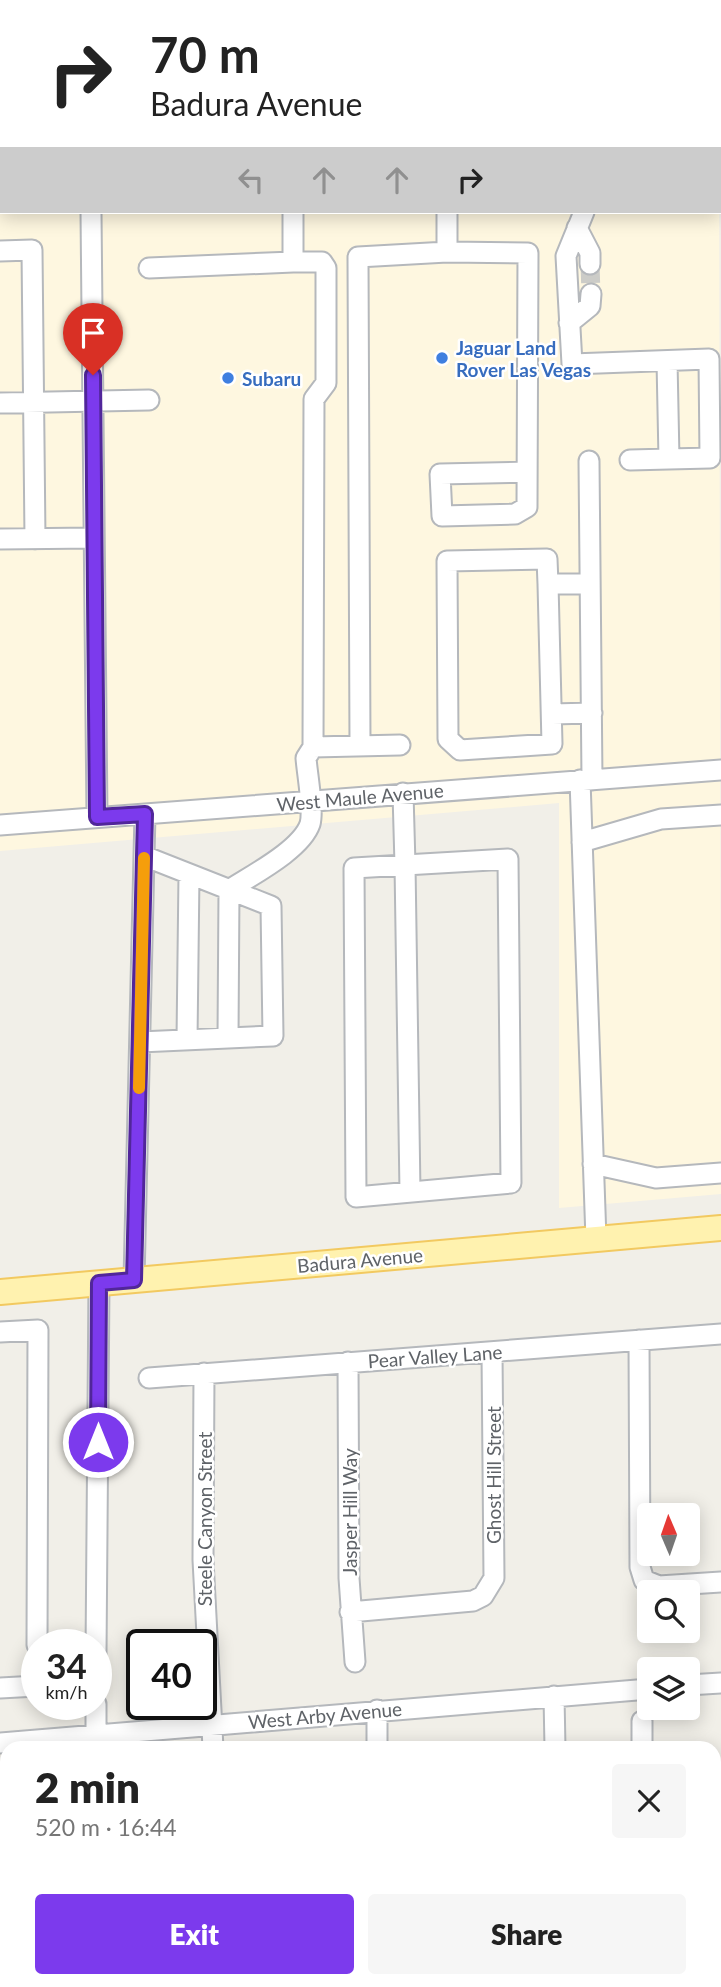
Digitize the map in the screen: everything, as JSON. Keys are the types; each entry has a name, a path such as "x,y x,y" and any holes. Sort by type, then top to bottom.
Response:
{"main road":[{"name":"Badura Avenue","path":"0,1292 721,1228"}],"street":[{"path":"91,214 97,817"},
{"path":"293,214 293,262"},
{"path":"447,214 447,252"},
{"path":"580,220 590,253 590,264"},
{"path":"580,220 566,256 572,364 709,359 710,458 630,460"},
{"path":"0,251 32,250 35,539"},
{"path":"360,745 358,257 447,252 528,253 527,507 515,514 442,516 440,474 527,472"},
{"path":"149,268 293,262 322,262 326,268 326,383 314,399 313,747 306,758 311,822 303,835 284,854 229,890"},
{"path":"569,323 590,306 591,294"},
{"path":"667,361 669,459"},
{"path":"0,403 149,400"},
{"path":"589,461 592,713 582,842 596,1239"},
{"path":"0,539 94,538"},
{"path":"547,559 548,584 552,744 460,751 448,738 447,561 547,559"},
{"path":"548,584 590,584"},
{"path":"552,714 592,713"},
{"path":"313,747 400,745"},
{"name":"West Maule Avenue","path":"0,825 721,770"},
{"path":"403,793 410,1192"},
{"path":"134,1280 145,814"},
{"path":"582,842 661,819 721,815"},
{"path":"140,1042 273,1036 271,906 144,856"},
{"path":"508,859 511,1183 356,1196 354,868 405,865 508,859"},
{"path":"187,1040 189,874"},
{"path":"228,1038 229,890"},
{"path":"593,1164 656,1178 721,1173"},
{"path":"96,1629 99,1283"},
{"path":"0,1332 38,1330 37,1629"},
{"name":"Pear Valley Lane","path":"149,1378 721,1334"},
{"path":"639,1340 638,1552 645,1580 659,1587 721,1582"},
{"name":"Ghost Hill Street","path":"350,1612 473,1601 483,1596 494,1578 492,1352"},
{"name":"Jasper Hill Way","path":"348,1362 350,1612 355,1662"},
{"name":"Steele Canyon Street","path":"204,1374 203,1560 213,1741"},
{"path":"700,1684 721,1683"},
{"path":"0,1688 21,1687"},
{"name":"West Arby Avenue","path":"114,1741 213,1725 637,1690"},
{"path":"554,1696 555,1741"},
{"path":"377,1710 377,1741"},
{"path":"96,1720 96,1741"},
{"path":"642,1721 642,1741"}],"shaded area":[{"path":"0,214 719,214 721,1194 559,1208 559,803 0,851"}],"tunnel":[{"path":"590,264 591,294"}],"slow traffic":[{"path":"139,1088 144,858"}],"place":[{"name":"Jaguar Land Rover Las Vegas","path":"442,358"},
{"name":"Subaru","path":"228,378"}],"route":[{"path":"93,375 97,817 145,814 134,1280 99,1283 98,1442"}]}
